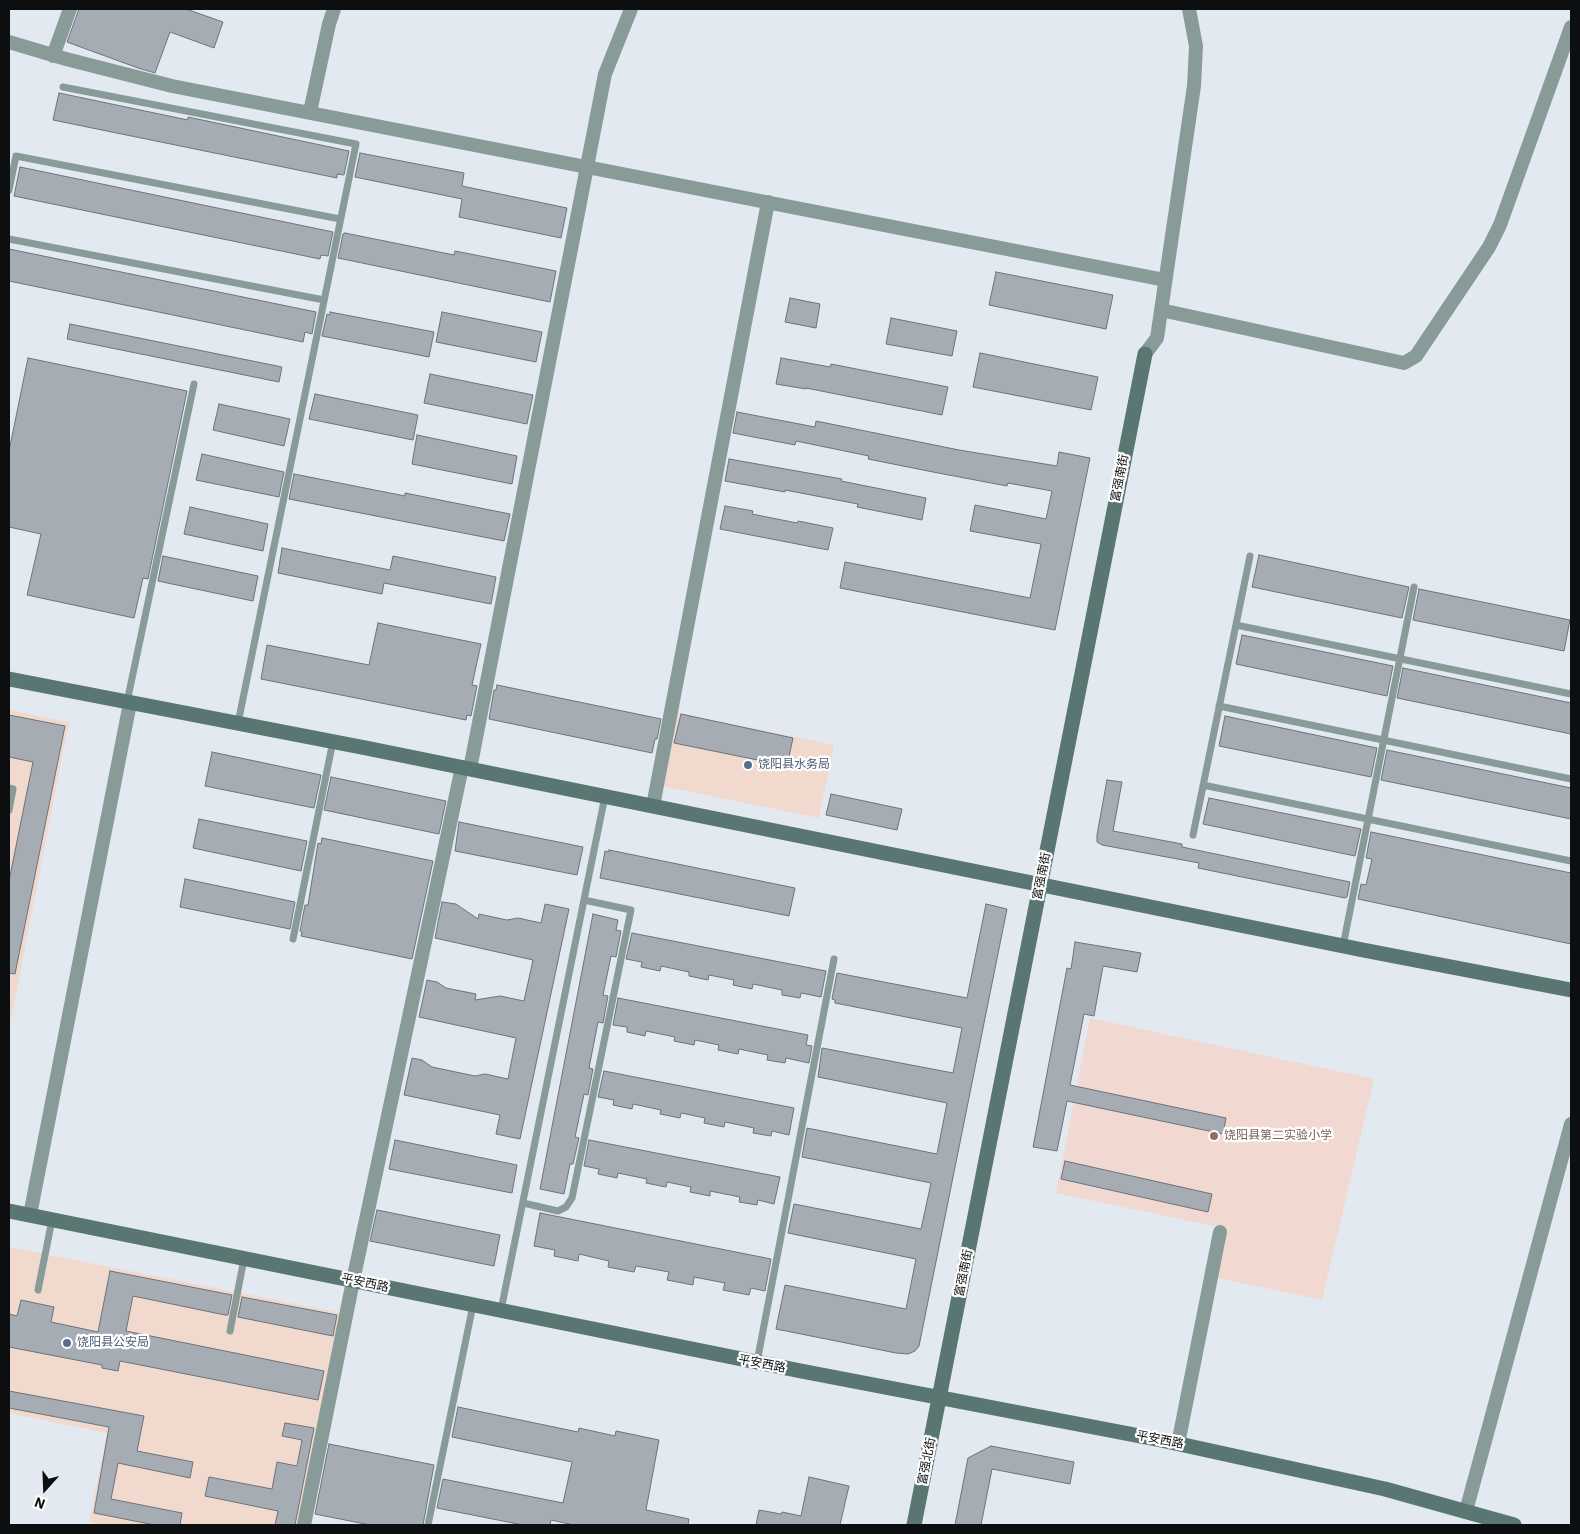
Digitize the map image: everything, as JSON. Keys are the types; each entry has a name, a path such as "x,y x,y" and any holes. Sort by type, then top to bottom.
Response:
{"street":[{"path":"53,56 70,9"},
{"path":"310,112 334,9"},
{"path":"304,1525 353,1281 466,768 605,74 631,9"},
{"path":"1145,354 1157,338 1194,86 1196,46 1189,9"},
{"path":"1161,310 1404,363 1416,356 1489,248 1500,225 1571,27"},
{"path":"9,42 53,56 172,86 1165,280"},
{"path":"653,806 768,202"},
{"name":"富强南街","path":"939,1398 1145,354"},
{"path":"9,679 333,741 1343,946 1571,990"},
{"path":"30,1215 128,702"},
{"path":"1466,1511 1571,1124"},
{"name":"平安西路","path":"9,1211 1332,1476 1514,1525"},
{"path":"1178,1444 1220,1232"},
{"name":"富强北街","path":"914,1525 939,1398"}],"lane":[{"path":"63,87 356,144 238,723"},
{"path":"9,190 16,156 340,219"},
{"path":"9,239 324,300"},
{"path":"128,702 194,384"},
{"path":"1193,835 1250,556"},
{"path":"1343,946 1414,586"},
{"path":"1236,625 1571,694"},
{"path":"1219,706 1571,779"},
{"path":"294,940 333,741"},
{"path":"1203,785 1571,861"},
{"path":"9,788 13,789 9,810"},
{"path":"501,1311 605,796"},
{"path":"523,1204 558,1210 566,1207 572,1198 629,920 631,910 584,900"},
{"path":"757,1362 834,959"},
{"path":"38,1290 52,1220"},
{"path":"230,1331 244,1258"},
{"path":"428,1525 473,1305"}],"shaded area":[{"path":"9,710 69,722 9,1030"},
{"name":"饶阳县水务局","path":"678,713 834,745 819,818 663,786"},
{"name":"饶阳县第二实验小学","path":"1090,1018 1374,1079 1322,1300 1218,1278 1228,1229 1056,1193"},
{"path":"9,1247 341,1313 299,1525 105,1525 89,1522 107,1433 9,1413"}],"building":[{"path":"79,9 186,9 223,22 214,48 170,32 155,73 67,42"},
{"path":"59,93 188,120 188,117 349,151 344,175 337,174 337,178 53,120"},
{"path":"360,153 464,173 462,186 567,208 561,238 459,217 462,199 355,177"},
{"path":"20,167 333,232 328,256 321,255 320,259 14,196"},
{"path":"343,234 454,255 455,251 556,271 550,302 338,258"},
{"path":"9,249 316,312 312,334 305,332 303,342 9,281"},
{"path":"996,272 1113,295 1106,329 989,305"},
{"path":"790,298 820,304 816,328 785,322"},
{"path":"330,312 434,332 429,357 322,336 327,314 330,315"},
{"path":"442,312 542,332 536,362 436,342"},
{"path":"891,318 957,331 952,356 886,344"},
{"path":"70,324 282,367 279,382 67,339"},
{"path":"980,353 1098,377 1091,410 973,387"},
{"path":"28,358 187,391 148,579 143,578 134,618 27,595 41,534 9,527 9,451"},
{"path":"781,358 830,367 831,364 948,387 942,415 806,388 776,384"},
{"path":"430,374 533,395 527,424 424,403"},
{"path":"315,394 418,415 413,440 309,419"},
{"path":"219,404 290,419 284,446 213,430"},
{"path":"737,412 815,427 816,421 959,450 1057,466 1059,452 1090,458 1055,630 840,588 845,562 1030,598 1041,544 970,531 975,505 1046,519 1052,491 1008,483 1007,486 933,472 868,459 869,456 796,441 795,445 733,433"},
{"path":"417,435 517,456 512,484 412,464"},
{"path":"202,454 284,472 279,497 196,480"},
{"path":"729,459 842,479 841,481 926,498 922,520 857,507 858,504 725,481"},
{"path":"294,474 405,496 405,493 510,514 504,541 289,499"},
{"path":"725,506 753,511 752,514 833,528 828,550 720,529"},
{"path":"190,507 268,524 263,551 184,534"},
{"path":"282,548 390,570 393,556 496,577 491,604 384,583 382,594 278,573"},
{"path":"1259,555 1409,587 1402,618 1252,587"},
{"path":"163,556 258,576 253,601 158,581"},
{"path":"1419,589 1570,620 1564,651 1413,620"},
{"path":"378,623 481,644 472,685 477,686 471,716 467,715 466,720 261,679 267,645 369,665"},
{"path":"1242,635 1393,666 1387,696 1236,664"},
{"path":"1403,668 1571,703 1571,734 1397,698"},
{"path":"497,685 661,719 652,753 489,719 494,690 496,690"},
{"path":"681,714 793,738 787,766 674,743"},
{"path":"9,715 65,726 15,974 9,973 9,881 33,762 9,757"},
{"path":"1225,716 1377,748 1371,777 1219,746"},
{"path":"1387,750 1571,788 1571,819 1381,780"},
{"path":"212,752 321,775 314,808 205,786"},
{"path":"331,777 446,801 439,834 324,810"},
{"path":"1107,780 1122,782 1113,831 1182,844 1182,847 1350,882 1347,897 1198,868 1199,863 1102,845 1097,842 1097,835"},
{"path":"831,794 902,809 897,830 826,815"},
{"path":"1209,798 1361,829 1355,856 1203,824"},
{"path":"199,819 307,841 301,871 193,848"},
{"path":"459,822 583,847 577,875 455,851"},
{"path":"1371,832 1571,873 1571,944 1358,899 1361,884 1366,885 1372,859 1366,858"},
{"path":"322,838 433,861 412,959 301,936 302,932 300,931 305,905 308,905 318,843 321,844"},
{"path":"609,850 795,888 789,916 600,878 605,851 609,852"},
{"path":"185,879 295,902 290,929 180,907"},
{"path":"442,902 456,904 478,919 479,914 507,920 518,918 541,923 545,904 569,909 520,1139 496,1134 500,1115 404,1095 412,1058 422,1060 432,1067 475,1076 485,1074 508,1079 516,1038 419,1017 427,980 437,982 446,988 476,994 475,1000 500,996 524,1001 533,960 435,938"},
{"path":"986,904 1007,909 919,1346 915,1351 908,1354 896,1353 776,1329 785,1285 906,1309 916,1259 788,1233 794,1204 921,1229 931,1183 802,1157 807,1128 937,1154 947,1103 818,1077 822,1048 953,1073 962,1028 835,1003 835,1000 832,999 837,973 967,998"},
{"path":"593,914 618,920 616,930 621,931 616,957 611,956 603,995 608,996 603,1023 598,1022 589,1068 593,1069 588,1095 584,1094 575,1137 579,1138 573,1164 570,1164 564,1194 540,1189"},
{"path":"632,933 826,971 821,997 801,993 800,998 782,995 782,990 753,984 752,989 733,985 734,980 709,975 708,980 689,976 689,972 661,966 660,971 641,967 642,962 626,959"},
{"path":"1075,942 1141,953 1137,972 1103,966 1094,1016 1084,1014 1070,1085 1226,1118 1223,1134 1067,1101 1057,1151 1033,1147 1067,968 1071,969"},
{"path":"618,998 808,1035 806,1045 812,1046 809,1063 786,1058 785,1063 767,1060 768,1055 739,1049 738,1054 718,1050 719,1045 695,1040 694,1045 674,1041 675,1037 646,1031 645,1036 627,1032 627,1027 613,1025"},
{"path":"604,1071 794,1108 789,1135 772,1131 771,1136 753,1133 754,1128 725,1122 724,1127 704,1123 705,1118 681,1113 680,1118 660,1114 661,1110 633,1104 632,1109 613,1105 614,1100 598,1097"},
{"path":"395,1140 517,1165 512,1193 389,1169"},
{"path":"589,1140 780,1177 774,1204 758,1200 757,1205 739,1202 740,1197 710,1191 710,1196 690,1192 691,1187 667,1182 666,1187 646,1183 647,1179 618,1173 617,1178 598,1174 599,1169 584,1166"},
{"path":"1065,1161 1212,1194 1208,1212 1061,1179"},
{"path":"377,1210 500,1235 494,1266 370,1241"},
{"path":"540,1213 771,1259 765,1291 751,1288 749,1295 723,1290 725,1283 694,1277 693,1285 667,1280 669,1272 636,1266 634,1272 608,1267 609,1261 579,1254 578,1261 554,1256 555,1250 534,1246"},
{"path":"110,1271 232,1295 228,1315 133,1296 126,1331 324,1371 318,1400 120,1361 118,1371 102,1368 102,1365 9,1347 9,1314 17,1316 21,1300 54,1307 51,1322 98,1332"},
{"path":"242,1297 337,1315 333,1336 238,1317"},
{"path":"9,1391 144,1416 137,1451 193,1462 190,1478 118,1463 111,1499 182,1513 180,1525 155,1525 94,1513 109,1427 9,1408"},
{"path":"458,1407 578,1432 579,1428 615,1436 616,1431 659,1440 646,1510 689,1519 688,1525 574,1525 551,1520 550,1525 523,1525 437,1508 443,1479 563,1503 572,1462 452,1437"},
{"path":"285,1423 314,1428 295,1525 275,1525 278,1511 205,1496 209,1477 272,1489 277,1462 297,1466 302,1440 282,1436"},
{"path":"329,1444 434,1465 423,1525 370,1525 315,1514"},
{"path":"991,1446 1074,1462 1070,1484 992,1469 981,1525 955,1525 968,1458"},
{"path":"809,1477 849,1486 840,1525 756,1525 759,1510 801,1516"}],"place":[{"name":"饶阳县水务局","path":"748,765"},
{"name":"饶阳县第二实验小学","path":"1214,1136"},
{"name":"饶阳县公安局","path":"67,1343"}]}
